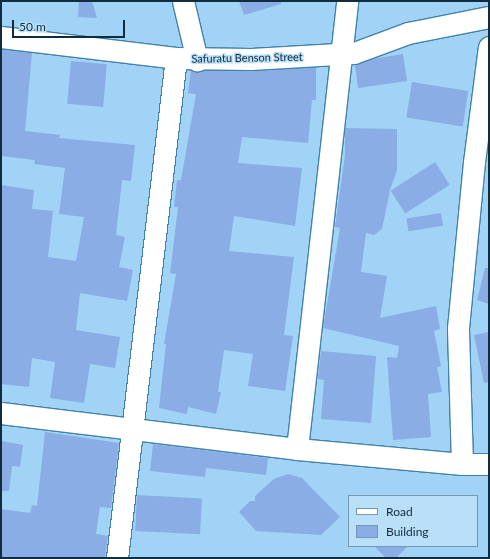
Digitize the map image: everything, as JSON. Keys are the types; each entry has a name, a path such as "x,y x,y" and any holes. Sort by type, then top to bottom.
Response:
{"street":[{"path":"183,1 197,60"},
{"path":"298,449 347,1"},
{"name":"Safuratu Benson Street","path":"1,37 197,60 341,55 354,53 408,33 489,17"},
{"path":"462,464 458,328 474,162 489,47"},
{"path":"117,558 176,58"},
{"path":"1,414 298,449 462,464 489,464"}],"building":[{"path":"79,1 92,1 97,18 78,17"},
{"path":"239,1 281,1 281,4 244,15"},
{"path":"1,49 32,53 25,131 60,135 59,138 135,145 131,181 122,180 116,235 125,237 119,267 133,270 127,301 80,293 76,330 120,337 115,368 90,364 84,403 50,398 55,362 32,358 29,387 1,384 1,185 34,190 32,209 53,211 48,257 76,261 84,217 59,214 65,168 34,164 35,160 1,156"},
{"path":"403,54 407,81 358,88 355,65 372,59"},
{"path":"71,61 107,64 103,107 67,104"},
{"path":"316,67 316,100 312,100 308,143 242,137 238,163 302,168 295,226 234,216 229,251 294,257 284,335 293,336 285,391 248,386 253,354 224,350 218,392 221,392 216,414 188,407 187,414 159,408 166,344 164,344 176,274 170,273 178,207 174,207 177,180 181,180 196,94 188,93 191,70 257,71"},
{"path":"412,82 468,91 463,126 406,118"},
{"path":"345,128 397,129 397,170 390,190 382,229 374,235 366,233 361,272 387,276 380,318 436,306 440,329 434,331 441,366 437,367 442,392 428,394 431,437 393,440 387,357 397,358 399,346 323,328 340,228 335,227 345,155"},
{"path":"435,162 450,185 405,214 391,191"},
{"path":"441,213 443,226 408,231 406,218"},
{"path":"485,268 489,268 489,304 477,300"},
{"path":"489,332 489,382 484,383 474,335"},
{"path":"321,351 376,356 371,423 321,419 324,380 318,379"},
{"path":"45,432 119,443 111,508 100,507 96,534 108,536 105,558 1,558 1,509 30,513 32,505 37,506"},
{"path":"1,441 23,445 20,467 12,466 9,491 1,491"},
{"path":"153,444 268,458 266,475 206,468 205,477 150,471"},
{"path":"288,474 302,478 340,517 321,535 256,531 239,512 250,501 255,501 255,496 274,479"},
{"path":"137,495 202,498 200,534 135,531"},
{"path":"375,547 407,547 396,558 386,558"}]}
